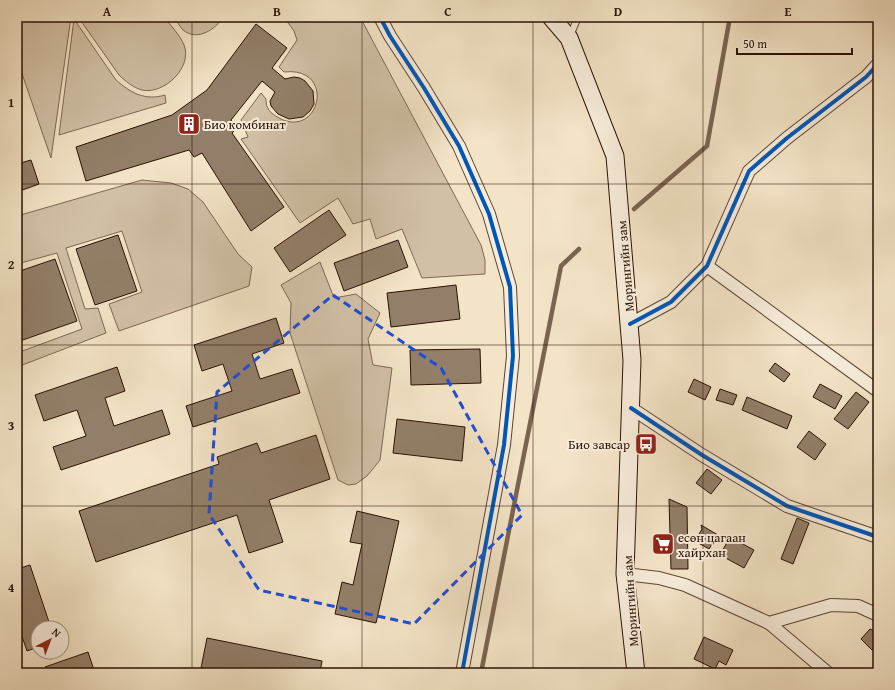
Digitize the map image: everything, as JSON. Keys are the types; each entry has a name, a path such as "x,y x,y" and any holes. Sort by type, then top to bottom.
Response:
{"main road":[{"name":"Морингийн зам","path":"551,17 568,38 615,156 632,360 625,574 636,673"}],"street":[{"path":"380,17 390,36 459,146 489,214 510,287 513,356 504,445 462,673"},
{"path":"630,324 671,302 707,266 749,171 787,138 866,77 878,64"},
{"path":"707,266 878,391"},
{"path":"631,408 702,456 787,506 878,537"},
{"path":"625,574 660,578 685,585 769,623 828,673"},
{"path":"769,623 831,605 858,606 878,615"}],"lane":[{"path":"568,38 578,17"}],"highlighted area":[{"path":"333,295 441,368 522,515 414,624 259,590 209,514 217,392"}],"shaded area":[{"path":"17,17 71,17 51,158 17,59"},
{"path":"80,17 164,17 178,34 184,45 186,53 184,62 175,78 167,84 150,90 136,88 119,75 81,21"},
{"path":"174,17 224,17 211,30 194,35 183,30"},
{"path":"284,17 360,17 481,245 485,260 485,274 422,278 402,229 376,239 370,219 353,224 338,198 300,223 241,139 248,137 241,120 261,93 266,99 268,108 271,112 279,118 293,122 305,119 313,112 317,101 317,90 311,80 301,73 284,72 279,67 297,40 294,31"},
{"path":"74,19 116,80 127,89 139,95 158,97 165,95 166,103 59,135"},
{"path":"142,180 171,183 188,189 203,202 238,254 252,267 249,286 119,331 109,304 142,292 122,231 66,248 85,309 98,308 106,333 17,367 17,353 82,329 57,253 17,264 17,216"},
{"path":"320,262 334,298 356,294 380,313 368,339 373,365 392,368 380,460 367,476 356,484 348,485 338,480 290,333 291,303 281,285"}],"building":[{"name":"Био комбинат","path":"256,24 287,48 272,68 285,79 294,77 300,78 305,81 313,91 314,104 310,111 303,117 289,119 278,114 271,106 270,101 275,92 262,81 231,120 236,129 232,133 284,207 251,231 202,153 194,157 189,150 86,181 76,147 172,115 207,90"},
{"path":"31,160 39,184 17,192 17,164"},
{"path":"329,210 346,235 290,272 274,248"},
{"path":"118,235 137,291 95,305 76,249"},
{"path":"398,240 408,267 344,291 334,263"},
{"path":"55,259 77,321 17,342 17,272"},
{"path":"456,285 460,319 391,327 387,293"},
{"path":"276,318 284,343 252,354 260,379 292,369 300,393 193,427 186,406 232,391 223,364 202,371 194,345"},
{"path":"480,349 481,383 411,385 410,350"},
{"path":"775,363 790,374 784,382 769,371"},
{"path":"117,367 125,391 105,398 114,426 162,410 170,434 61,470 53,447 86,436 77,410 44,421 35,395"},
{"path":"694,379 711,387 705,400 688,392"},
{"path":"820,384 842,396 835,409 813,397"},
{"path":"720,389 737,395 733,405 716,400"},
{"path":"856,392 869,402 848,429 834,419"},
{"path":"747,397 792,416 787,429 742,410"},
{"path":"397,419 465,427 462,461 393,453"},
{"path":"809,431 826,444 815,460 797,447"},
{"path":"316,435 330,479 269,500 283,542 249,553 237,515 96,562 79,511 219,464 217,457 257,443 261,453"},
{"path":"707,469 722,480 711,494 696,483"},
{"path":"669,499 687,507 688,569 671,569"},
{"path":"357,511 399,521 376,623 335,614 342,582 353,585 362,544 350,542"},
{"path":"797,518 809,523 793,564 781,559"},
{"path":"701,525 718,535 709,549 695,541 702,529"},
{"path":"730,537 754,550 744,568 720,555"},
{"path":"30,565 48,620 30,620 30,650 27,651 17,622 17,569"},
{"path":"870,629 878,633 878,644 872,650 861,639"},
{"path":"704,637 733,650 726,665 719,661 715,669 694,659"},
{"path":"207,638 322,661 320,673 200,673"},
{"path":"88,652 95,673 47,673 45,667 65,660 70,660 70,658"}],"waterway":[{"path":"634,209 707,146 730,17"},
{"path":"481,673 561,266 579,249"}],"cycle path":[{"path":"380,17 390,36 459,146 489,214 510,287 513,356 504,445 462,673"},
{"path":"630,324 671,302 707,266 749,171 787,138 866,77 878,64"},
{"path":"631,408 702,455 787,506 878,537"}],"place":[{"name":"Био комбинат","path":"189,124"},
{"name":"Био завсар","path":"646,444"},
{"name":"есөн цагаан хайрхан","path":"663,544"}]}
